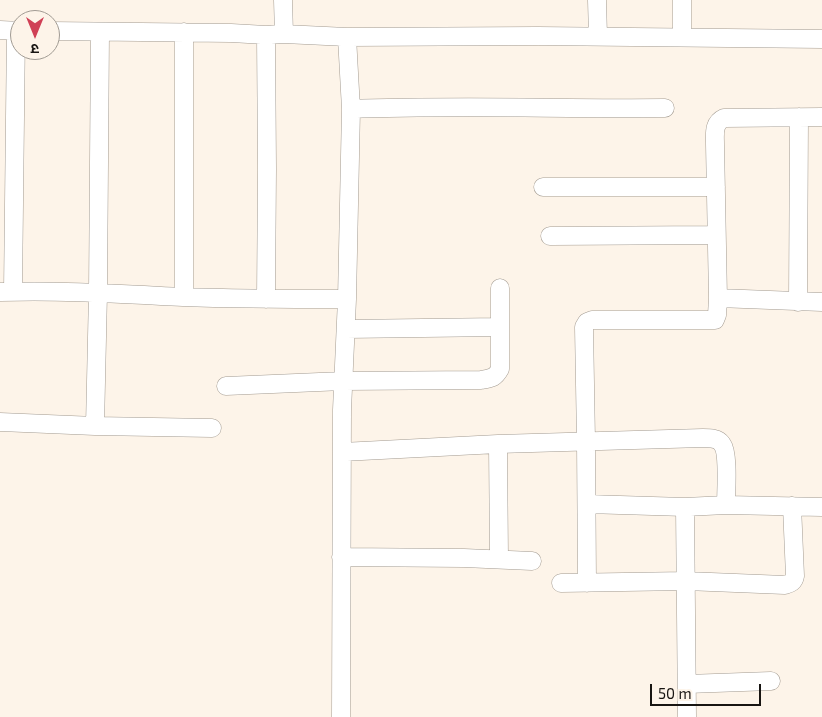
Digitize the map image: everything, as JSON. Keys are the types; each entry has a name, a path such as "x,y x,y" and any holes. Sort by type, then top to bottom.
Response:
{"street":[{"path":"283,0 284,34"},
{"path":"597,0 598,36"},
{"path":"682,0 682,37"},
{"path":"60,31 284,34 347,37 598,36 822,39"},
{"path":"95,426 100,32"},
{"path":"184,32 184,297"},
{"path":"266,35 266,299"},
{"path":"341,717 343,381 347,299 351,109 347,37"},
{"path":"11,60 7,292 266,299 347,299"},
{"path":"351,109 406,107 665,108"},
{"path":"798,302 799,117"},
{"path":"586,583 587,504 584,327 587,322 592,320 714,320 718,315 716,123 724,118 822,117"},
{"path":"543,187 716,187"},
{"path":"550,236 716,235"},
{"path":"226,386 343,381 481,380 492,378 497,375 500,369 500,288"},
{"path":"718,298 822,302"},
{"path":"346,329 500,327"},
{"path":"0,422 212,428"},
{"path":"342,452 498,444 717,439 722,444 726,456 726,505"},
{"path":"498,444 498,559"},
{"path":"587,504 685,507 726,505 822,507"},
{"path":"561,583 686,581 785,585 791,583 795,576 792,506"},
{"path":"685,507 687,717"},
{"path":"341,557 532,561"},
{"path":"687,684 771,681"}]}
